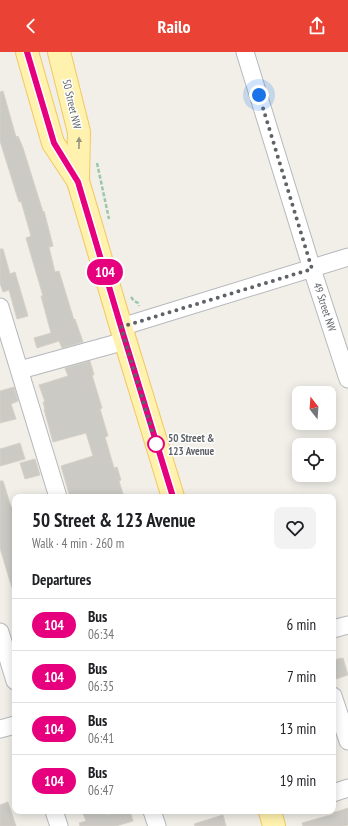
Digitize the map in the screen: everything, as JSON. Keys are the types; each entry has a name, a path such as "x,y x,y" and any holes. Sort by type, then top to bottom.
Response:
{"main road":[{"name":"50 Street NW","path":"27,52 54,143 78,182 172,494"},
{"name":"50 Street NW","path":"59,52 79,132 78,182"}],"street":[{"name":"49 Street NW","path":"245,52 312,269 348,379"},
{"path":"20,370 123,334 144,320 348,257"},
{"path":"0,307 57,494"},
{"path":"336,628 348,625"},
{"path":"0,632 12,671"},
{"path":"336,705 348,741"},
{"path":"0,729 12,726"},
{"path":"336,792 348,788"},
{"path":"55,814 59,826"},
{"path":"153,814 157,826"}],"path":[{"path":"96,158 109,219"},
{"path":"130,295 134,301 138,303 144,320"}],"building":[{"path":"3,91 16,137 18,136 23,148 43,212 44,211 53,246 49,247 55,272 59,271 74,320 75,319 83,342 62,348 59,341 37,348 34,338 51,333 41,296 43,296 26,238 31,236 21,201 19,202 0,141 0,92"},
{"path":"0,249 3,249 10,274 15,272 28,316 17,319 9,290 3,292 0,283"},
{"path":"90,361 94,375 92,375 102,408 100,409 108,436 105,437 114,468 117,467 123,494 69,494 61,466 93,456 86,433 53,442 44,409 43,402 45,402 39,385 68,376 65,368"},
{"path":"14,387 18,401 11,404 16,419 0,423 0,391"},
{"path":"20,443 25,459 0,466 0,449"},
{"path":"35,459 40,475 25,479 20,463"},
{"path":"0,481 3,481 12,507 12,588 0,548"},
{"path":"343,658 348,675 336,679 336,659"},
{"path":"8,802 16,826 0,826 0,805"},
{"path":"348,808 348,825 303,826 302,823 336,814 336,812"},
{"path":"83,814 131,814 133,821 116,826 80,826 79,823 86,821"},
{"path":"223,815 226,826 195,826 194,824"}],"bus line":[{"name":"104","path":"27,52 54,143 78,182 172,494"}],"place":[{"name":"50 Street & 123 Avenue","path":"156,444"}],"route":[{"path":"156,444 121,327 312,269 259,95"}]}
